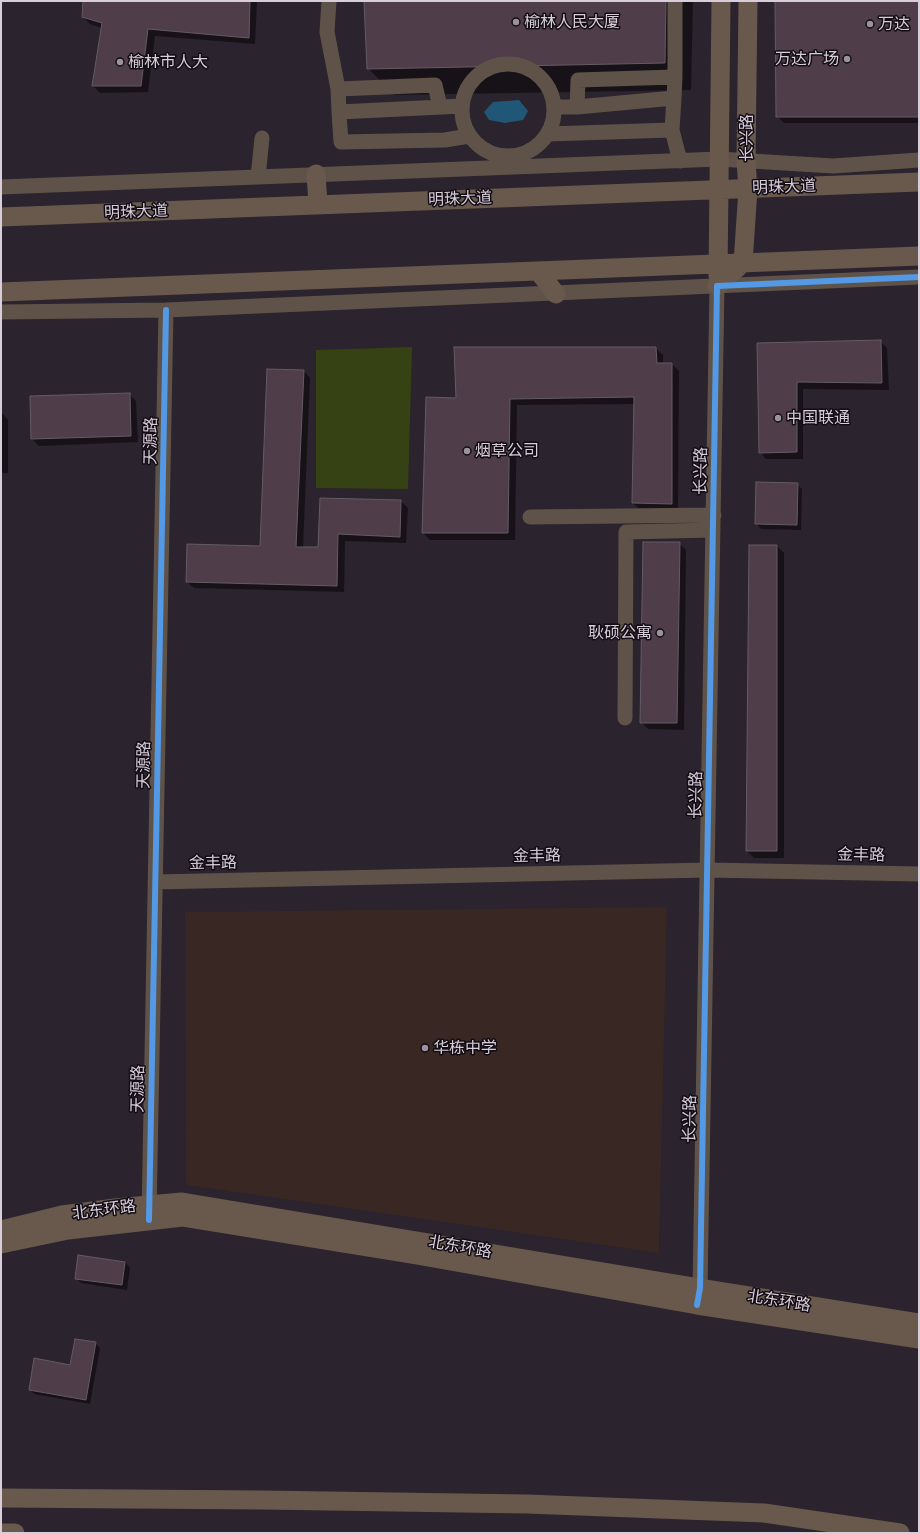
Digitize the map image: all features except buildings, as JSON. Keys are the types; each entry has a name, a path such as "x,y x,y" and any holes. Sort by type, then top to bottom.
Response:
{"main road":[{"name":"长兴路","path":"717,286 721,1"},
{"name":"长兴路","path":"743,263 748,189 746,161 748,1"},
{"path":"316,174 318,204"},
{"name":"明珠大道","path":"1,217 919,182"},
{"path":"1,292 919,256"},
{"path":"717,286 743,263"},
{"path":"538,271 556,294"},
{"name":"北东环路","path":"1,1244 149,1213 182,1202 698,1296 919,1339"},
{"name":"北东环路","path":"1,1230 62,1215 149,1213"},
{"name":"北东环路","path":"698,1296 919,1323"},
{"path":"1,1498 527,1504 764,1513 900,1533"},
{"path":"1,1533 15,1533"}],"street":[{"path":"329,1 328,32 338,89 341,142 445,140 470,136"},
{"path":"675,1 675,77 672,130 680,161"},
{"path":"500,63 516,63 530,68 542,77 551,90 555,107 554,120 548,134 538,146 524,154 509,157 494,154 480,147 470,136 463,122 462,106 466,91 474,78 486,68 500,63"},
{"path":"577,107 578,80 675,77"},
{"path":"338,89 436,85 440,107"},
{"path":"555,107 577,107 674,98"},
{"path":"339,112 462,106"},
{"path":"548,134 672,130"},
{"path":"258,177 262,138"},
{"path":"1,187 719,159 832,166 919,160"},
{"path":"1,312 166,310 919,277"},
{"name":"长兴路","path":"698,1296 708,870 717,286"},
{"name":"天源路","path":"149,1213 166,310"},
{"path":"530,517 714,514"},
{"path":"625,718 626,532 633,537 713,530"},
{"name":"金丰路","path":"155,882 708,870 919,874"}],"shaded area":[{"name":"华栋中学","path":"667,907 659,1253 186,1185 185,912"}],"green space":[{"path":"412,347 408,489 316,488 316,350"}],"water":[{"path":"519,100 528,111 523,120 505,123 489,120 484,112 493,102"}],"cycle path":[{"path":"697,1305 700,1288 717,286 919,277"},
{"path":"149,1220 166,310"}],"place":[{"name":"榆林人民大厦","path":"516,22"},
{"name":"万达","path":"870,24"},
{"name":"万达广场","path":"847,59"},
{"name":"榆林市人大","path":"120,62"},
{"name":"中国联通","path":"778,418"},
{"name":"烟草公司","path":"467,451"},
{"name":"耿硕公寓","path":"660,633"},
{"name":"华栋中学","path":"425,1048"}]}
